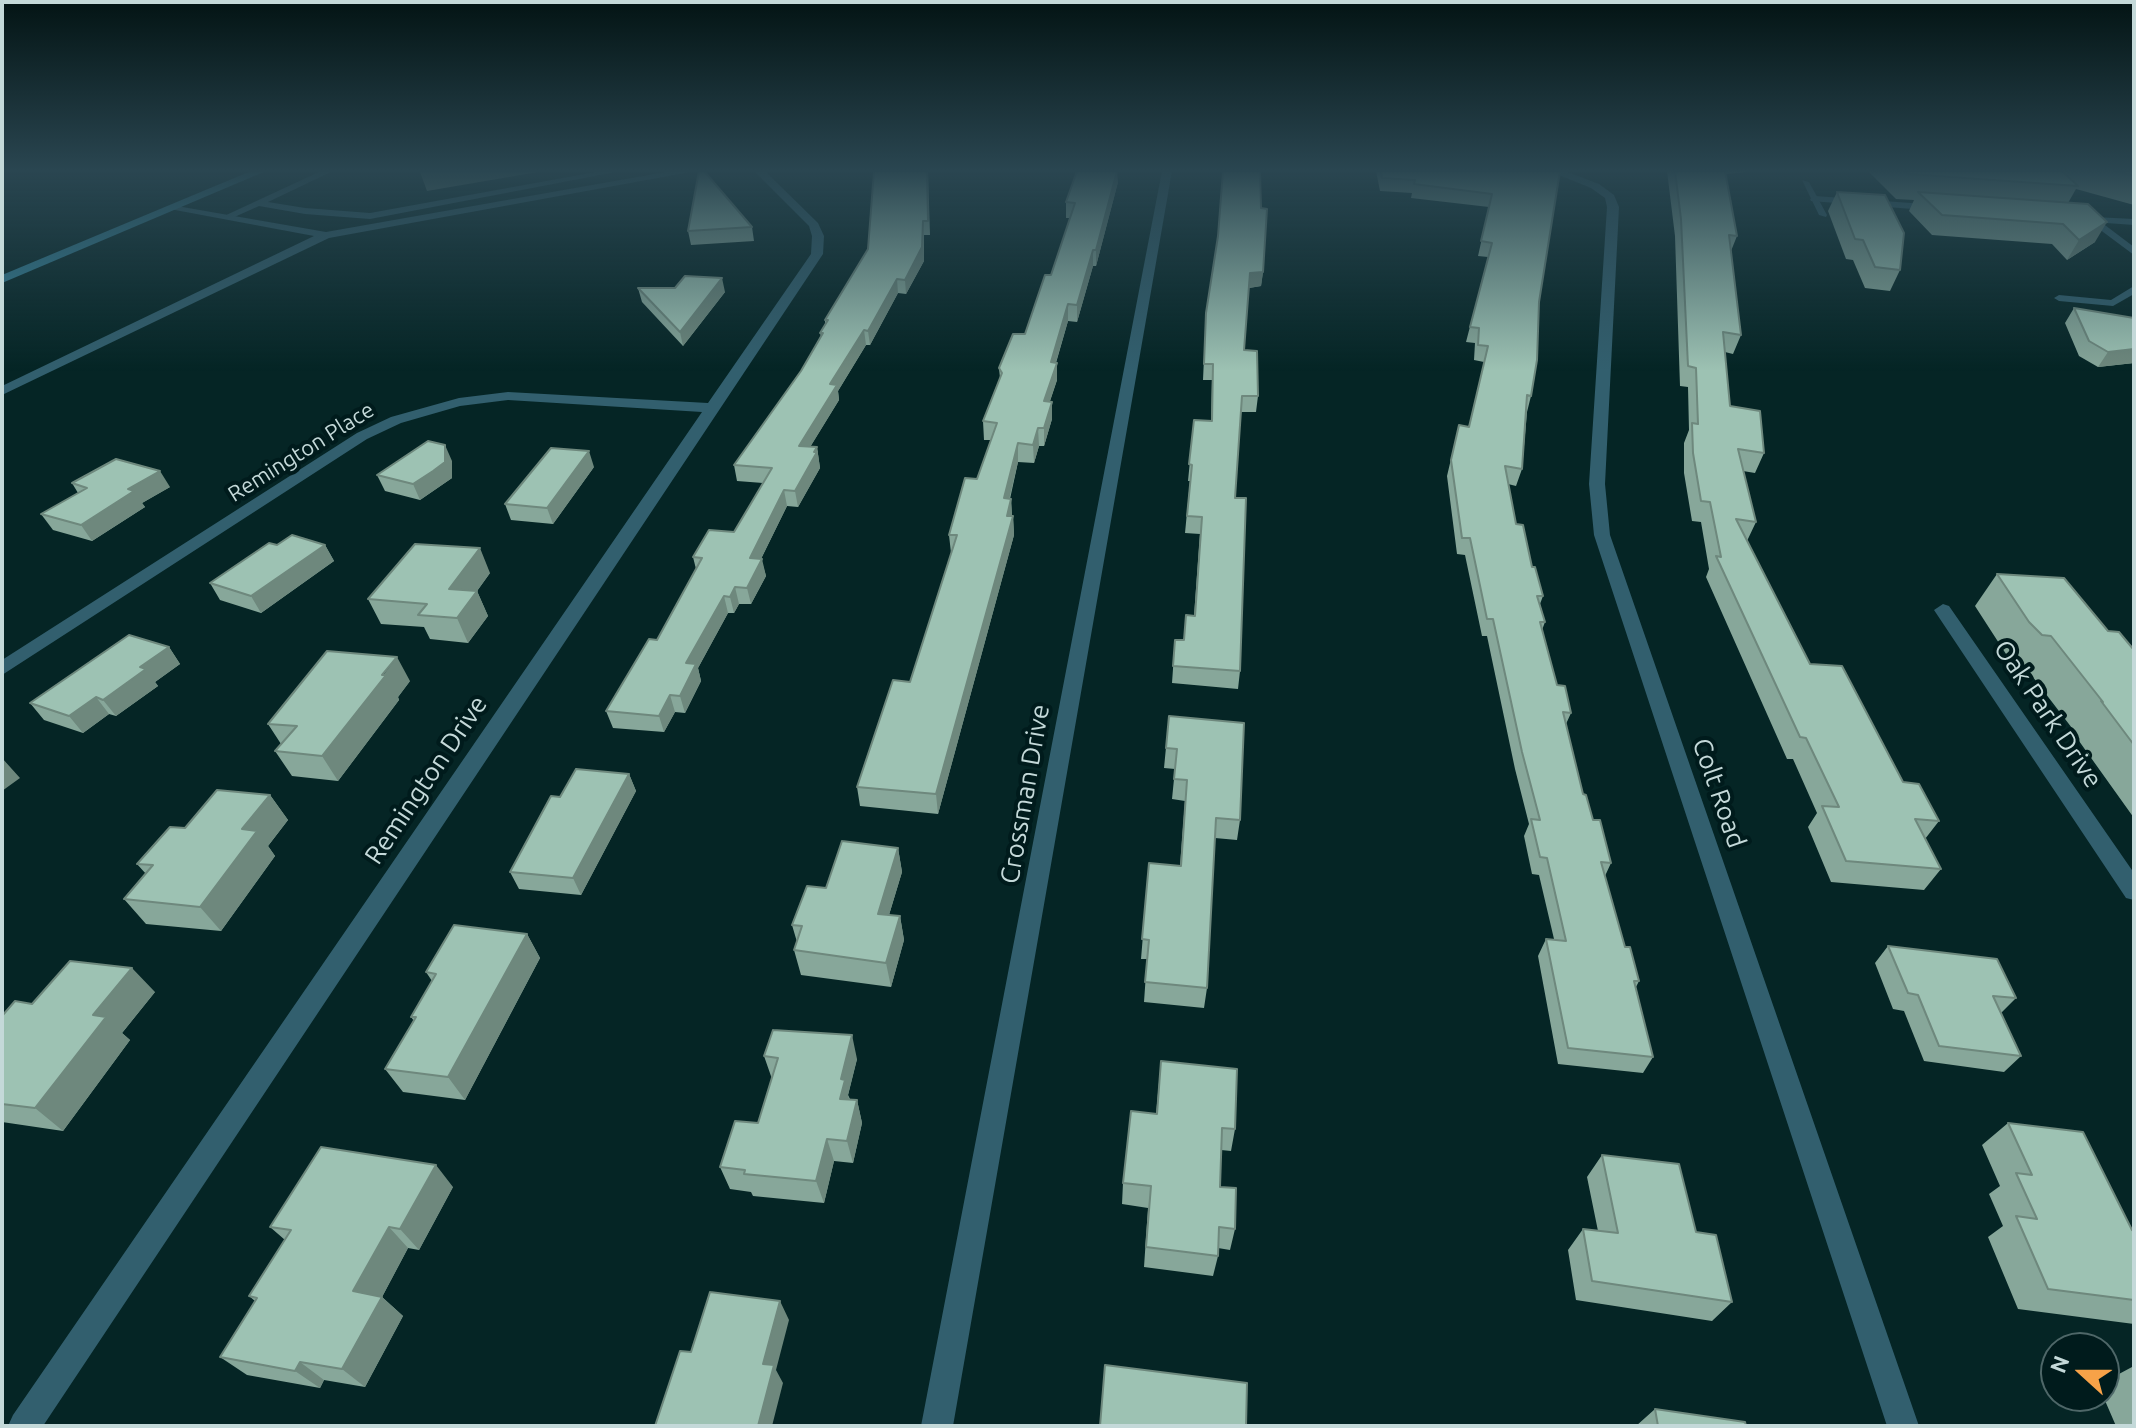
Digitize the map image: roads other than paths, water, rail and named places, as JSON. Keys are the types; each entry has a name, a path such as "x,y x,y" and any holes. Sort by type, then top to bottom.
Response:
{"main road":[{"path":"2,279 101,238"}],"street":[{"path":"2,391 321,238"},
{"name":"Remington Drive","path":"24,1426 817,254 816,238"},
{"name":"Crossman Drive","path":"937,1426 1155,238"},
{"name":"Colt Road","path":"1611,238 1597,484 1602,535 1903,1426"},
{"name":"Remington Place","path":"2,669 362,436 396,420 459,402 508,396 711,408"},
{"name":"Oak Park Drive","path":"1943,610 2134,891"}],"lane":[{"path":"2115,238 2134,252"},
{"path":"2059,298 2113,303 2134,289"}]}
